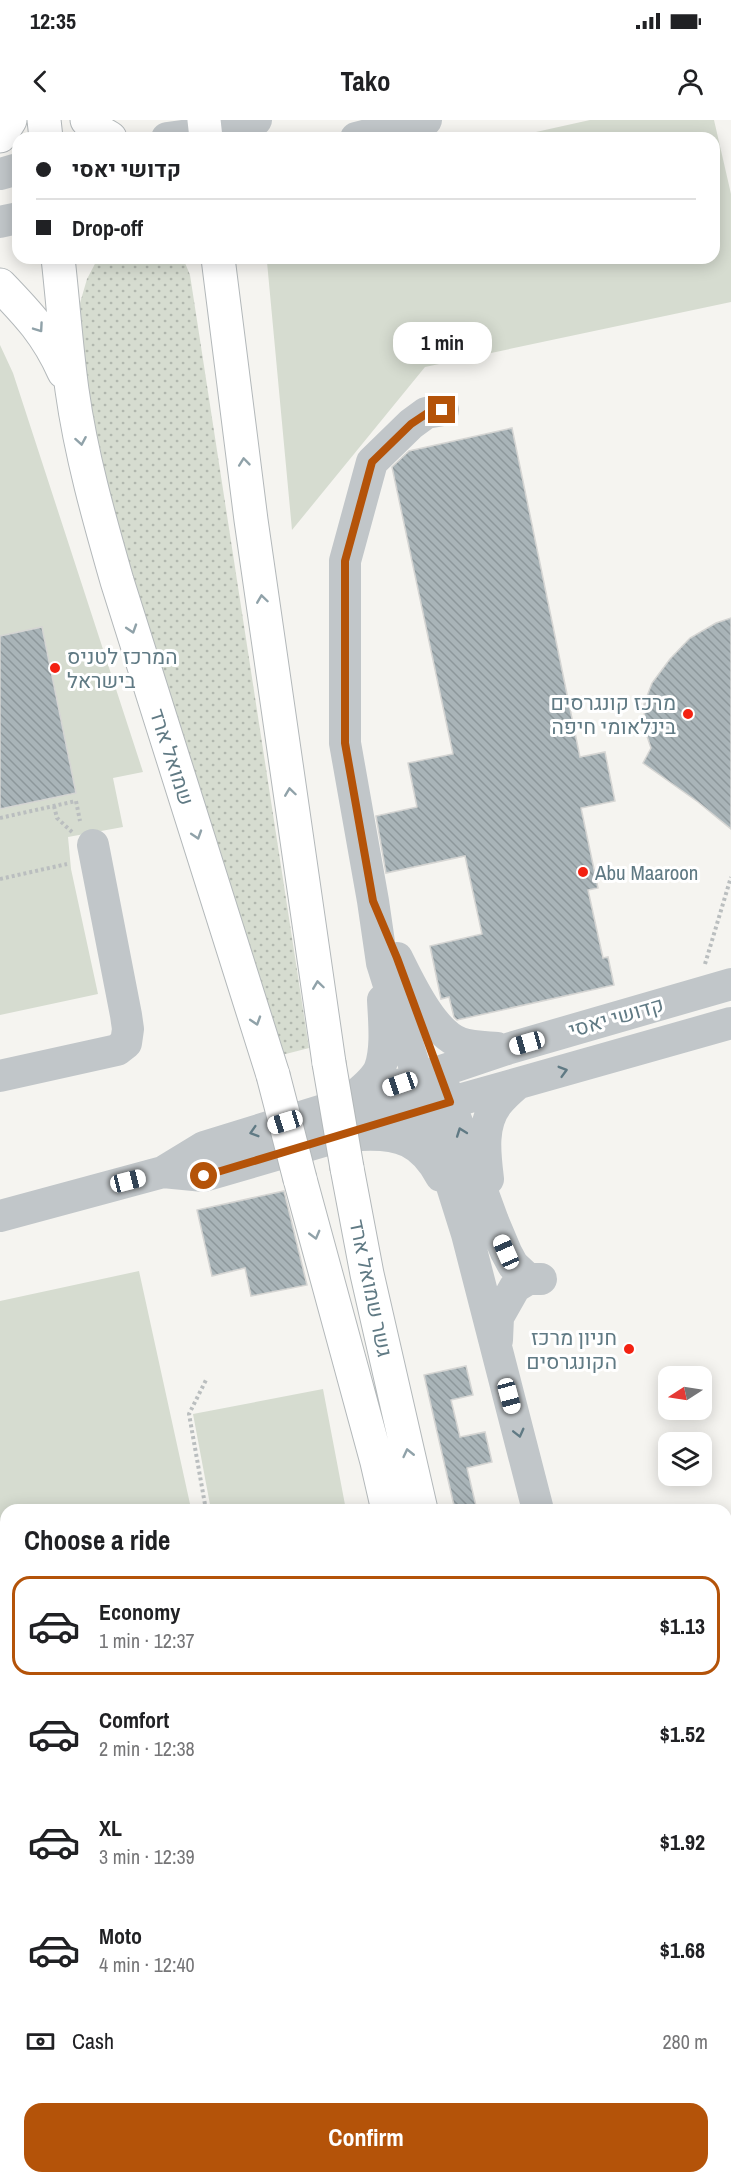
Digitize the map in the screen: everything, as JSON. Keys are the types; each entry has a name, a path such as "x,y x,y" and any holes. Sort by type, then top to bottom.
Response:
{"highway":[{"path":"0,136 10,120"},
{"path":"87,120 100,132"},
{"name":"שמואל ארד","path":"59,264 72,389 84,455 114,571 273,1075"},
{"path":"64,308 72,275 77,264"},
{"path":"211,264 222,290"},
{"path":"219,264 238,400"},
{"path":"238,264 236,321 238,400"},
{"path":"0,285 35,321 54,349 72,389"},
{"name":"גשר שמואל ארד","path":"238,400 251,520 329,1063 367,1274 420,1504"},
{"name":"גשר שמואל ארד","path":"273,1075 377,1462 386,1504"}],"street":[{"path":"204,132 256,120"},
{"path":"379,132 426,120"},
{"path":"442,410 426,414 411,424 372,462 345,561 345,743 373,901 389,961 480,1228 497,1350 536,1504"},
{"path":"0,1076 117,1050 126,1042 128,1029 126,1015 93,845"},
{"path":"389,961 431,1016 458,1042 476,1047 507,1048"},
{"path":"346,1103 365,1087 379,1070 383,1054 389,961"},
{"name":"קדושי יאסי","path":"0,1216 163,1172 204,1147 346,1103 507,1048 731,984"},
{"name":"קדושי יאסי","path":"163,1172 204,1176 731,1023"},
{"path":"480,1228 486,1134 490,1116 497,1104 517,1084"},
{"path":"341,1136 392,1135 420,1146 480,1228 513,1265 535,1279 515,1287 498,1317 497,1350"}],"path":[{"path":"0,818 76,801 82,829 72,832 57,818 54,806"},
{"path":"0,879 67,864"},
{"path":"696,994 731,878"},
{"path":"205,1504 189,1414 207,1378"}],"shaded area":[{"path":"590,120 714,120 717,132 536,132"},
{"path":"720,146 731,194 731,302 425,367 292,530 267,264 720,264"},
{"path":"95,264 185,264 190,275 309,1048 278,1056 121,538 90,415 78,328 80,303 87,279"},
{"name":"המרכז לטניס בישראל","path":"0,345 13,373 143,772 113,778 123,827 68,837 71,869 98,994 0,1015"},
{"path":"139,1271 190,1504 0,1504 0,1301"},
{"path":"323,1389 345,1504 210,1504 193,1414"}],"building":[{"path":"512,428 580,757 605,752 615,801 581,808 598,888 588,890 603,958 608,957 614,985 457,1020 454,1017 449,997 441,999 430,946 482,934 465,856 386,873 376,816 417,807 408,763 453,754 392,467 409,451"},
{"name":"מרכז קונגרסים בינלאומי חיפה","path":"731,618 731,829 698,802 643,763 651,748 645,730 644,704 652,683 690,638 716,623"},
{"path":"42,627 76,793 0,809 0,636"},
{"path":"284,1191 307,1285 251,1296 245,1268 212,1276 197,1210"},
{"path":"466,1366 473,1395 451,1400 460,1437 485,1432 492,1462 467,1468 476,1504 454,1504 424,1375"}],"place":[{"name":"המרכז לטניס בישראל","path":"55,668"},
{"name":"מרכז קונגרסים בינלאומי חיפה","path":"688,714"},
{"name":"Abu Maaroon","path":"583,872"},
{"name":"חניון מרכז הקונגרסים","path":"629,1349"}],"route":[{"path":"204,1176 450,1102 397,958 373,901 345,743 345,561 372,462 411,424 426,414 442,410"}]}
